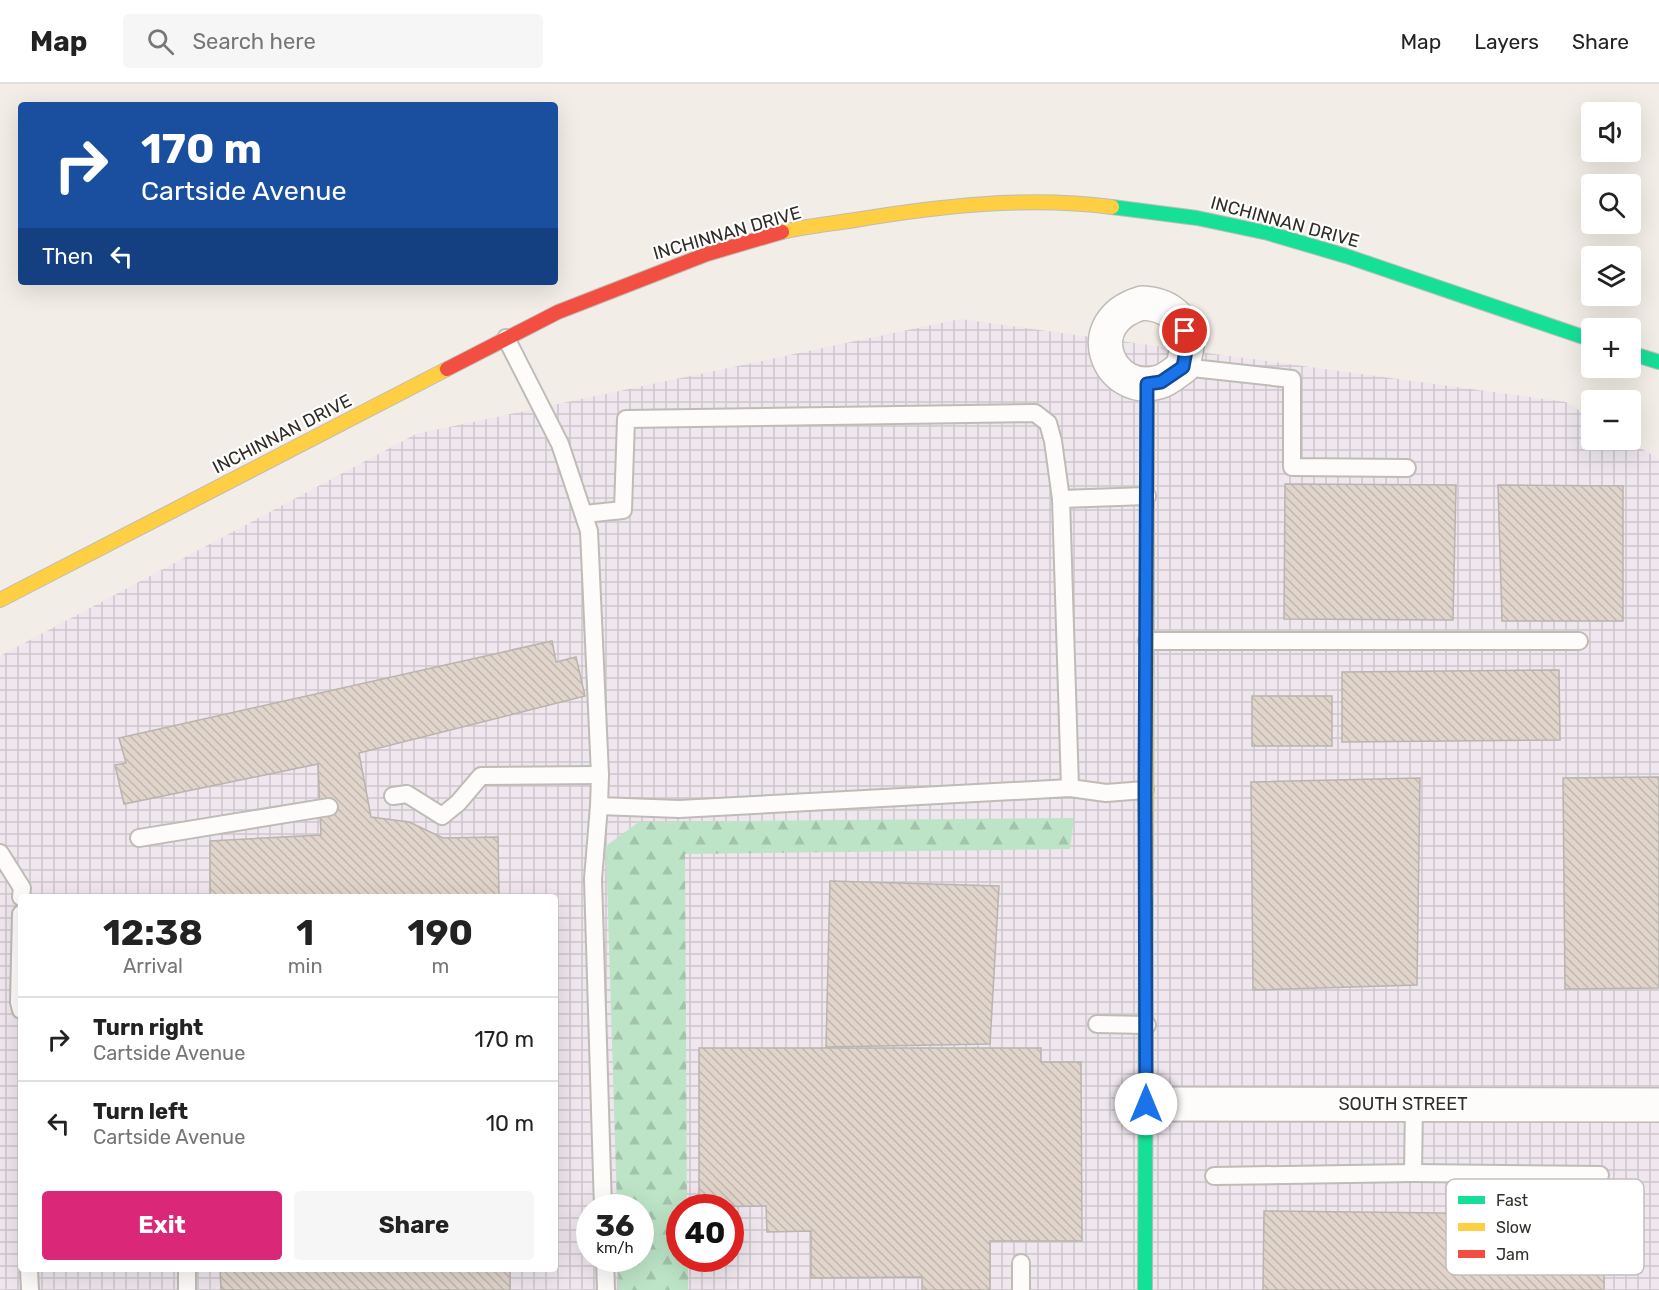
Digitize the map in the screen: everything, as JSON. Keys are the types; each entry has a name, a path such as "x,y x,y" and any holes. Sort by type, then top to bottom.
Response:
{"street":[{"name":"INCHINNAN DRIVE","path":"0,600 558,312 707,254 786,231 885,215 983,204 1095,205 1197,218 1268,233 1346,256 1581,336"},
{"path":"1142,303 1155,304 1168,309 1179,319 1185,331 1187,345 1183,367 1161,382 1147,384 1130,381 1118,373 1110,362 1106,349 1107,334 1117,315 1128,307 1142,303"},
{"path":"1641,356 1659,362"},
{"path":"1145,1290 1147,384"},
{"name":"SOUTH STREET","path":"1146,1104 1659,1105"}],"lane":[{"path":"506,338 560,444 589,531 600,775 593,879 603,1194"},
{"path":"1183,367 1292,379 1292,467 1407,468"},
{"path":"584,514 623,510 626,419 1035,413 1048,423 1053,441 1061,499 1070,788"},
{"path":"1061,499 1147,496"},
{"path":"1147,641 1579,641"},
{"path":"393,796 407,794 442,816 458,803 482,776 600,775"},
{"path":"599,806 679,809 1070,788 1106,793 1145,790"},
{"path":"139,838 329,807"},
{"path":"0,853 22,888 21,894"},
{"path":"1097,1024 1147,1025"},
{"path":"1413,1173 1414,1104"},
{"path":"1214,1176 1413,1173 1600,1175"},
{"path":"1021,1263 1021,1290"},
{"path":"29,1272 30,1290"},
{"path":"187,1272 188,1290"},
{"path":"605,1272 606,1290"}],"shaded area":[{"path":"960,319 1566,402 1581,412 1581,450 1641,448 1659,459 1659,1290 0,1290 0,656 416,434"}],"green space":[{"path":"1074,818 1070,849 685,854 687,1194 666,1194 666,1272 688,1272 688,1290 619,1290 618,1272 654,1272 654,1194 617,1194 606,846 639,822"}],"building":[{"path":"1285,484 1456,485 1453,620 1284,619"},
{"path":"1498,485 1623,486 1623,621 1502,621"},
{"path":"552,641 556,662 576,657 585,696 359,753 371,817 409,822 443,838 498,837 499,894 210,894 210,841 321,835 318,764 124,804 115,765 126,763 119,738"},
{"path":"1559,670 1560,740 1342,742 1342,672"},
{"path":"1252,696 1332,696 1332,746 1252,746"},
{"path":"1659,777 1659,988 1565,989 1563,778"},
{"path":"1420,778 1417,985 1253,990 1251,782"},
{"path":"830,881 999,886 990,1044 826,1047"},
{"path":"699,1048 1041,1048 1041,1062 1081,1062 1082,1241 990,1241 990,1290 922,1290 922,1277 811,1278 811,1231 767,1232 766,1206 744,1206 744,1194 699,1194"},
{"path":"1264,1211 1446,1213 1446,1275 1604,1275 1604,1290 1263,1290"},
{"path":"220,1272 510,1272 510,1290 221,1290"}],"traffic: fast":[{"path":"1112,207 1197,218 1268,233 1346,256 1581,336"},
{"path":"1641,356 1659,362"},
{"path":"1145,1290 1146,897"}],"traffic: slow":[{"path":"782,232 919,211 983,204 1048,202 1112,207"},
{"path":"0,600 447,369"},
{"path":"1146,897 1147,508"}],"traffic: jam":[{"path":"447,369 558,312 707,254 782,232"},
{"path":"1147,384 1147,508"}],"route":[{"path":"1146,1104 1147,384 1161,382 1183,367 1187,345 1185,331"}]}
